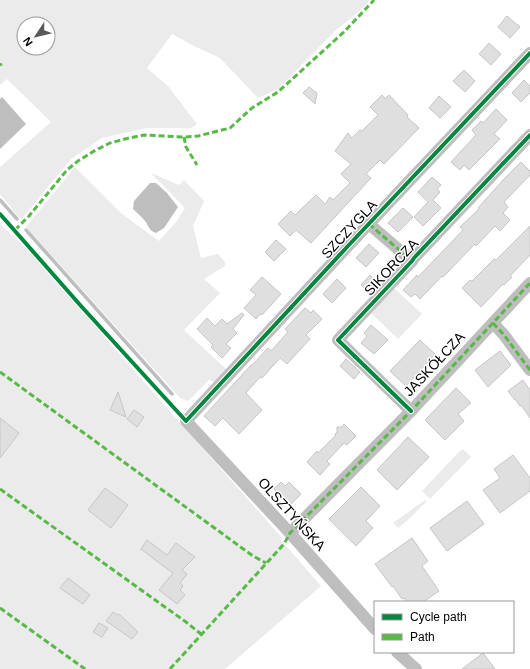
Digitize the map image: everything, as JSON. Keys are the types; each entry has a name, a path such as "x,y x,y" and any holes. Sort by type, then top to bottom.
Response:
{"street":[{"name":"SZCZYGLA","path":"186,421 530,53"},
{"name":"SIKORCZA","path":"411,411 338,340 530,135"},
{"path":"369,224 412,261"},
{"name":"JASKÓŁCZA","path":"290,533 411,411 530,283"},
{"path":"493,323 504,335 530,370"},
{"name":"OLSZTYŃSKA","path":"186,421 290,533 374,628"},
{"path":"398,653 416,669"}],"shaded area":[{"path":"0,0 370,0 363,8 335,31 278,89 258,98 220,58 172,34 147,68 168,86 197,124 191,128 147,128 102,138 71,159 21,220 0,194 0,167 51,122 7,79 0,85"},
{"path":"2,97 26,124 0,149 0,99"},
{"path":"75,167 122,214 159,241 176,222 185,208 151,173 179,185 184,180 204,201 193,226 201,258 218,254 225,262 225,266 204,279 220,293 184,330 226,369 214,382 209,380 188,401 180,398 26,227"},
{"path":"150,183 156,183 167,193 178,207 164,228 156,233 150,230 144,220 133,209 134,201"},
{"path":"0,224 28,250 282,538 281,540 321,586 225,669 0,669"},
{"path":"394,288 422,314 398,339 371,313"},
{"path":"463,449 471,457 430,499 422,491"},
{"path":"425,500 427,501 398,528 393,523"}],"building":[{"path":"507,16 520,27 510,38 498,27"},
{"path":"489,43 501,54 491,65 479,54"},
{"path":"464,70 475,81 465,92 453,81"},
{"path":"524,80 530,86 530,93 521,102 512,93"},
{"path":"309,87 317,93 315,104 303,93"},
{"path":"382,95 385,99 389,95 408,115 407,117 419,128 384,164 380,160 366,174 371,178 311,243 296,230 290,236 278,224 291,211 295,215 316,195 325,204 330,197 333,200 350,183 341,174 351,164 335,151 348,133 352,138 360,130 362,131 378,115 370,107"},
{"path":"439,96 451,107 440,118 429,108"},
{"path":"496,109 507,120 494,134 500,139 469,170 464,165 460,170 451,162 476,135 472,130 481,121 483,123"},
{"path":"521,162 530,171 530,175 504,202 508,207 503,213 510,220 500,231 495,226 420,299 415,294 411,297 403,290 417,275 418,277 463,230 460,227 479,209 478,208"},
{"path":"432,177 441,185 437,189 440,192 433,200 441,208 423,226 414,217 428,202 418,192"},
{"path":"403,208 413,217 398,232 388,223"},
{"path":"530,226 530,255 510,276 512,277 504,285 503,284 481,307 462,288 470,280 472,281 494,259 496,260"},
{"path":"276,240 286,249 274,261 265,252"},
{"path":"369,244 379,253 366,267 356,258"},
{"path":"370,275 379,284 370,293 361,285"},
{"path":"262,277 281,294 262,315 260,314 256,319 244,308 256,295 250,290"},
{"path":"337,279 346,288 332,303 323,294"},
{"path":"305,308 311,313 313,310 322,319 306,335 310,339 287,364 280,358 246,393 262,410 239,434 223,418 215,426 204,416 268,348 271,351 288,332 285,329"},
{"path":"242,313 244,315 233,329 237,333 226,344 231,348 222,358 211,347 213,345 197,329 207,318 215,326 222,319 227,324"},
{"path":"371,325 388,340 374,354 361,343 367,336 364,333"},
{"path":"420,340 435,354 406,386 390,371"},
{"path":"500,351 511,365 488,387 475,370"},
{"path":"346,359 360,372 354,379 340,366"},
{"path":"523,380 530,390 530,418 521,405 520,406 508,391"},
{"path":"456,388 471,403 458,414 464,421 445,440 425,420"},
{"path":"118,392 126,417 110,410"},
{"path":"134,410 144,417 137,427 127,419"},
{"path":"0,418 19,433 0,458"},
{"path":"344,424 356,436 347,445 344,443 327,461 330,464 320,475 307,462 317,451 318,453 336,435 337,427 342,427"},
{"path":"408,437 429,457 397,490 377,470"},
{"path":"513,455 530,478 530,491 500,513 483,490 500,478 494,469"},
{"path":"281,482 285,486 289,482 301,494 290,505 274,489"},
{"path":"361,487 380,506 366,521 373,528 356,546 329,519"},
{"path":"105,488 128,505 111,528 88,510"},
{"path":"467,501 484,524 447,551 430,528"},
{"path":"412,538 428,561 422,566 439,591 424,601 406,601 404,598 402,599 375,564"},
{"path":"147,540 167,555 176,543 195,557 182,570 187,574 180,583 183,586 180,590 185,595 177,604 159,590 173,573 141,549"},
{"path":"68,578 90,595 83,604 60,588"},
{"path":"113,612 118,615 119,614 138,632 132,639 106,621"},
{"path":"99,623 108,628 102,637 93,632"},
{"path":"483,653 495,669 462,669"}],"waterway":[{"path":"0,200 17,219"},
{"path":"26,230 172,394"}],"marked path":[{"path":"15,230 29,216 67,170 78,161 110,143 144,135 184,137 198,136 230,128 252,108 278,92 345,31 374,0"},
{"path":"184,137 186,147 197,165"},
{"path":"369,224 412,261"},
{"path":"170,669 284,544 290,533 411,411 530,283"},
{"path":"493,323 504,335 530,370"},
{"path":"0,372 253,556 266,563"},
{"path":"0,489 201,634"},
{"path":"0,608 85,669"}],"cycle path":[{"path":"0,214 81,306 186,421 347,247 530,53"},
{"path":"411,411 338,340 530,135"}]}
